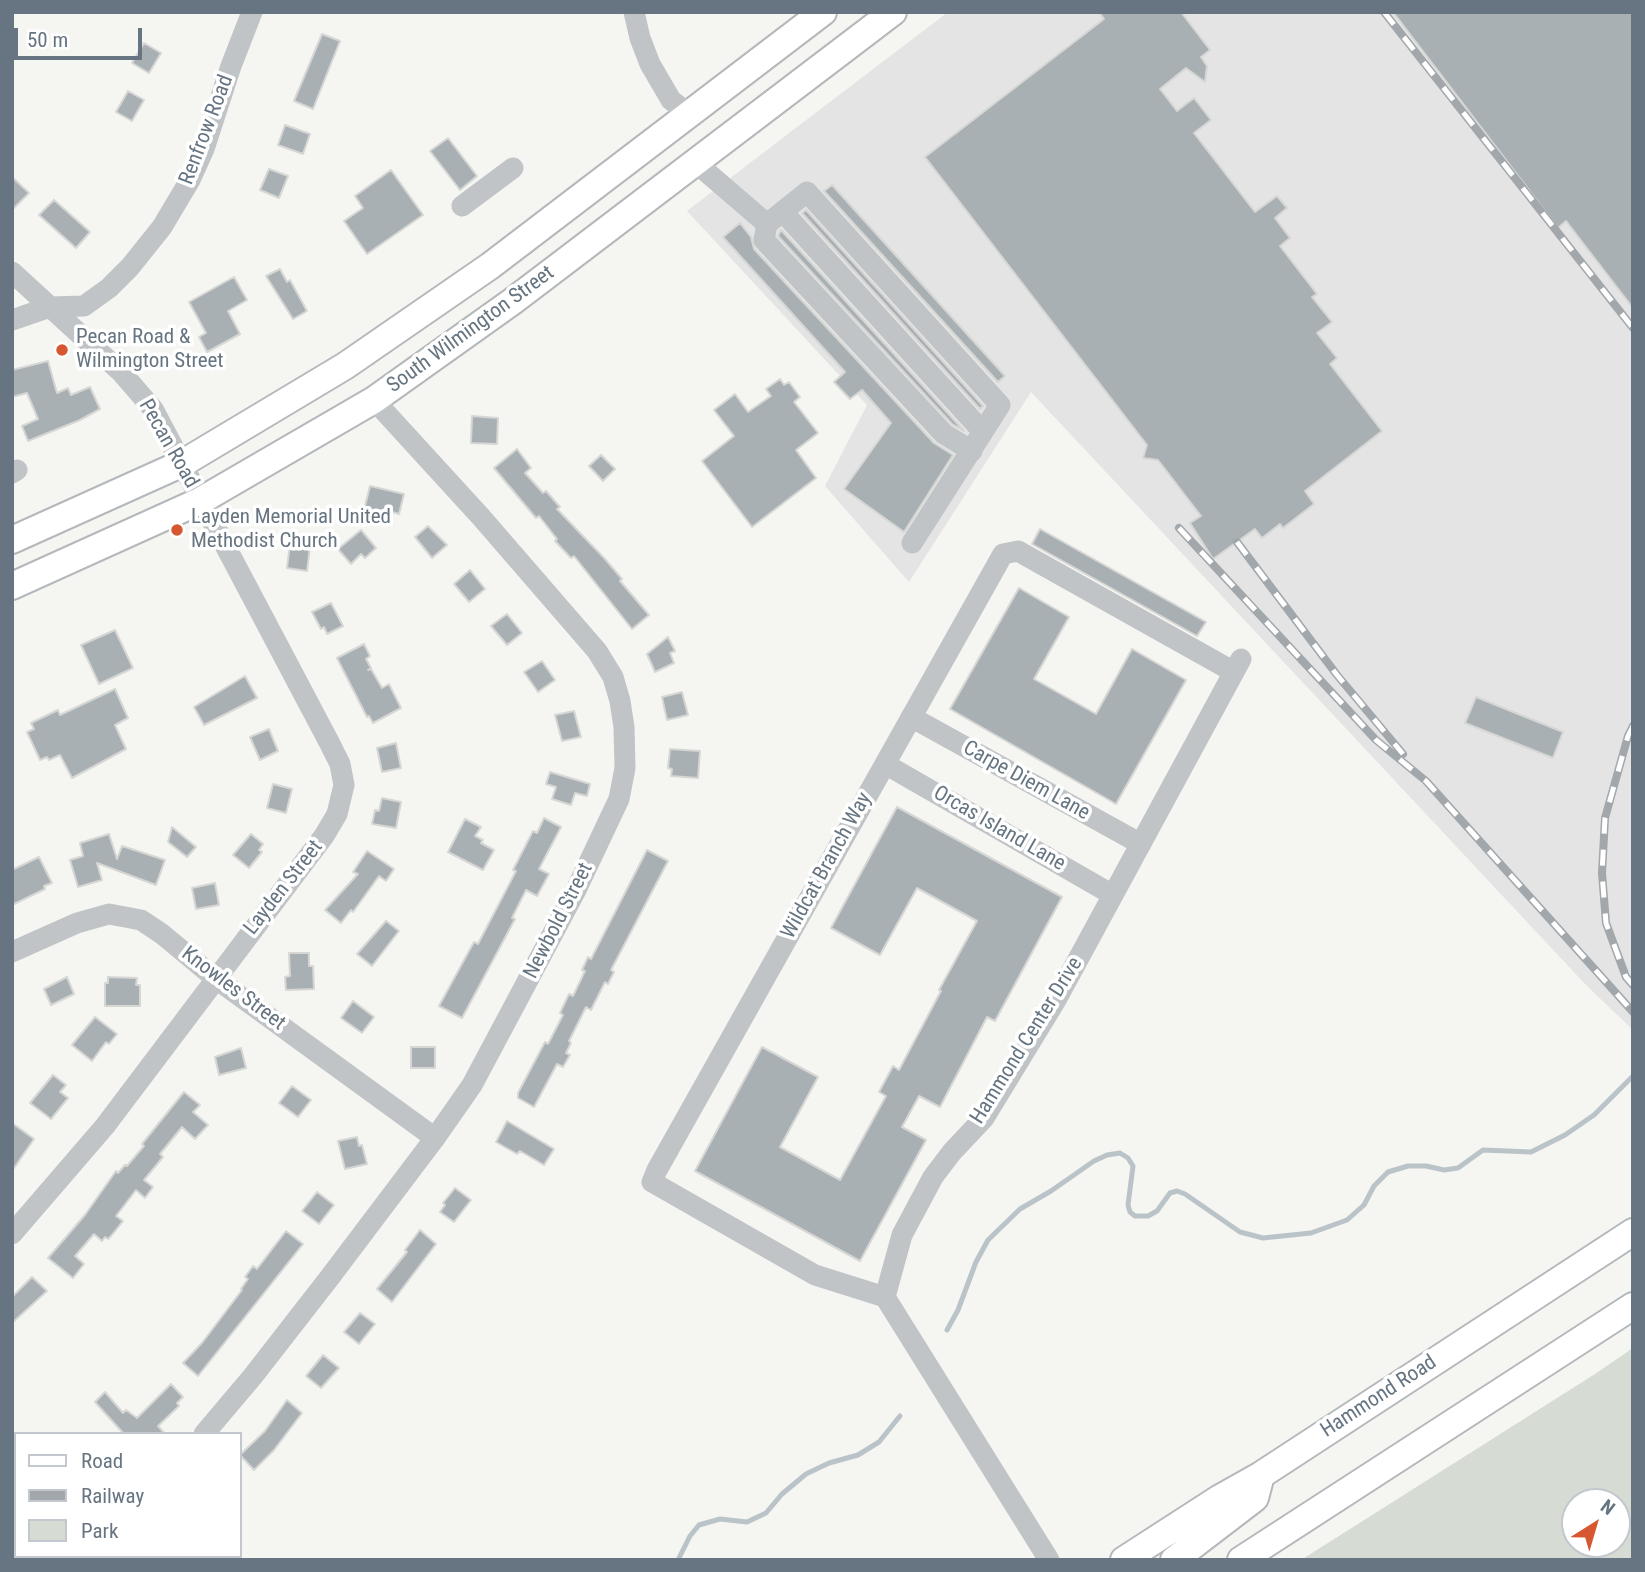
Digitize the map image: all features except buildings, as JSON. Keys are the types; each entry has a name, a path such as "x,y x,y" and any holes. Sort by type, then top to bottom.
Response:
{"main road":[{"name":"South Wilmington Street","path":"12,540 183,463 345,366 490,266 823,12"},
{"name":"South Wilmington Street","path":"12,586 200,501 374,400 513,301 893,12"},
{"name":"Hammond Road","path":"1124,1560 1261,1475 1633,1232"},
{"path":"1241,1560 1633,1307"},
{"path":"1174,1560 1255,1498 1261,1475"}],"street":[{"name":"Renfrow Road","path":"12,320 50,307 84,306 123,274 162,227 190,180 199,159 252,12"},
{"path":"634,12 650,64 671,100 688,113"},
{"path":"696,163 775,218 983,432"},
{"path":"462,206 513,168"},
{"path":"912,543 972,451 1000,405 807,192 775,218 764,240 944,434 972,451"},
{"name":"Pecan Road","path":"12,272 128,380 153,409 183,463 200,501"},
{"name":"Newbold Street","path":"206,1432 270,1354 435,1138 472,1085 576,890 619,799 625,768 620,701 612,677 597,651 481,517 374,400"},
{"name":"Layden Street","path":"12,1234 105,1126 324,836 337,814 344,785 340,764 200,501"},
{"name":"Wildcat Branch Way","path":"884,1297 815,1275 652,1182 911,717 1003,554 1018,551 1238,666"},
{"name":"Hammond Center Drive","path":"884,1297 902,1235 933,1177 984,1118 1056,1000 1238,666"},
{"name":"Carpe Diem Lane","path":"911,717 1141,844"},
{"name":"Orcas Island Lane","path":"885,764 1113,895"},
{"name":"Knowles Street","path":"12,952 77,923 108,914 141,920 215,978 435,1138"},
{"path":"884,1297 1049,1560"}],"shaded area":[{"path":"948,12 1633,12 1633,1030 1586,985 1031,392 909,582 825,486 867,405 687,211"}],"green space":[{"path":"1633,1348 1633,1560 1301,1560 1595,1374"}],"waterway":[{"path":"947,1330 988,1240 1020,1209 1107,1155 1120,1153 1128,1158 1133,1166 1128,1205 1135,1216 1148,1216 1157,1211 1170,1193 1177,1191 1240,1232 1263,1238 1311,1233 1347,1220 1364,1205 1374,1186 1388,1172 1408,1166 1444,1170 1458,1168 1483,1150 1531,1152 1565,1135 1594,1115 1633,1076"},
{"path":"678,1560 699,1525 720,1519 747,1522 766,1513 782,1494 806,1474 829,1463 858,1455 879,1442 900,1416"}],"railway":[{"path":"1384,12 1633,328"},
{"path":"1179,528 1376,740 1426,781 1633,1012"},
{"path":"1237,542 1337,675 1403,754"},
{"path":"1633,726 1605,818 1602,873 1606,923 1626,977 1633,985"}],"place":[{"name":"Pecan Road & Wilmington Street","path":"62,350"},
{"name":"Layden Memorial United Methodist Church","path":"177,530"}]}
